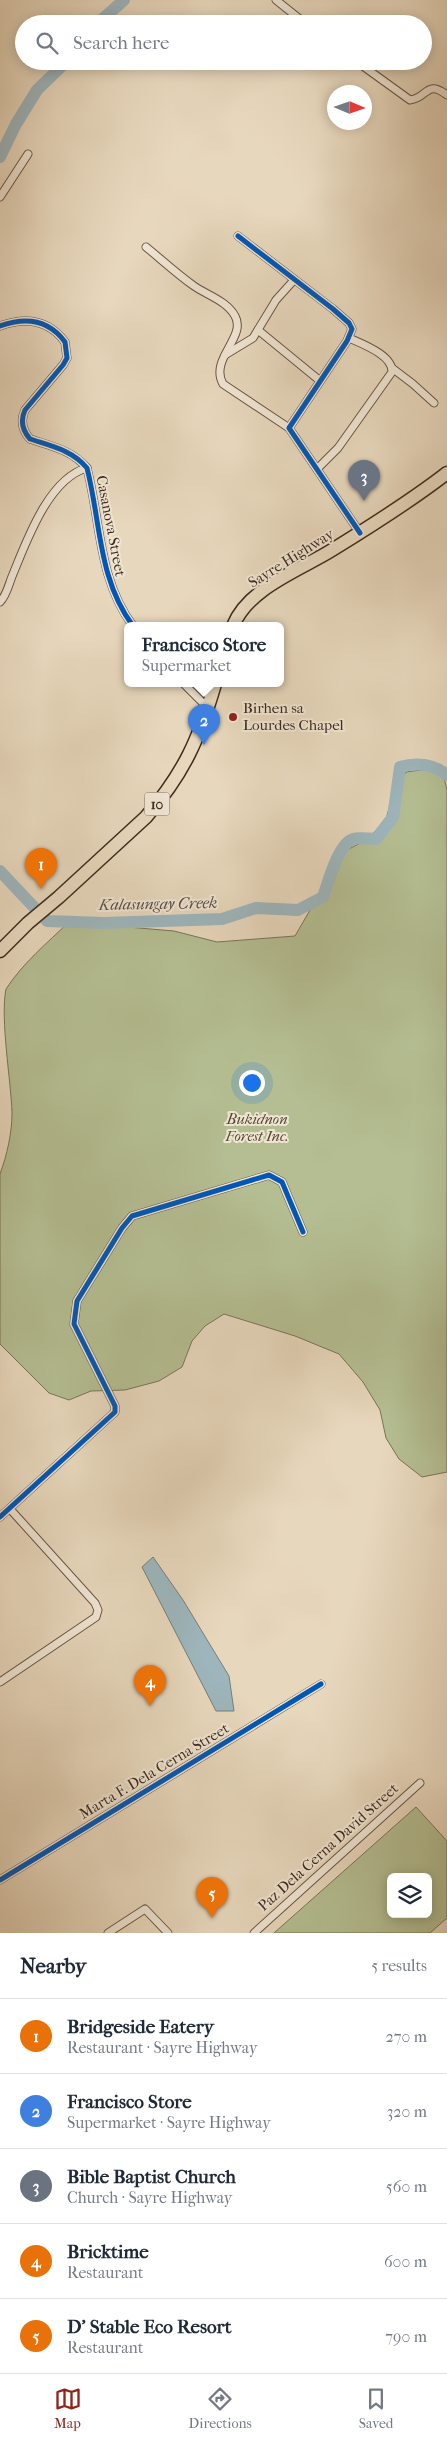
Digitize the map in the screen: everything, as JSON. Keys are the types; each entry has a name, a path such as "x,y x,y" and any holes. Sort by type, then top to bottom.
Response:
{"highway":[{"name":"Sayre Highway","path":"236,622 243,610 264,590 360,533 447,473"},
{"name":"10","path":"0,951 28,923 146,817 170,788 189,758 214,687"}],"street":[{"path":"276,0 295,15"},
{"path":"368,70 410,100 416,99 428,89 434,88 447,95"},
{"path":"0,197 28,154"},
{"path":"238,236 349,323 352,329 349,338 319,380 289,428"},
{"path":"146,247 189,282 219,301 235,316 237,325 234,335 218,370 223,384 289,428 360,533"},
{"path":"225,355 243,346 258,330 276,300 294,280"},
{"name":"Casanova Street","path":"0,326 17,320 40,322 52,328 65,342 67,358 25,410 21,418 22,425 30,439 64,450 77,457 87,468 106,570 118,603 130,622"},
{"path":"258,330 319,380"},
{"path":"349,338 374,350 389,362 392,368 434,403"},
{"path":"317,469 338,448 390,376 392,368"},
{"path":"0,602 33,530 53,494 73,473 87,468"},
{"path":"187,687 208,708"},
{"path":"0,1517 114,1414 116,1409 113,1401 74,1324 74,1312 77,1301 122,1228 132,1216 269,1174 282,1182 303,1232"},
{"path":"0,1682 96,1617 98,1610 95,1603 10,1509"},
{"name":"Marta F. Dela Cerna Street","path":"0,1880 321,1684"},
{"name":"Paz Dela Cerna David Street","path":"254,1933 420,1783"},
{"path":"108,1933 145,1909 168,1933"}],"green space":[{"name":"Bukidnon Forest Inc.","path":"428,769 443,773 447,790 447,1472 422,1477 399,1459 386,1438 380,1410 363,1382 339,1354 295,1336 224,1314 205,1326 192,1341 182,1367 159,1381 125,1390 91,1391 69,1400 49,1393 0,1344 0,1174 9,1144 12,1113 4,1016 6,989 27,962 69,922 174,931 217,942 295,936 347,850 368,839 386,819 393,794 406,772"},
{"path":"416,1807 447,1841 447,1918 430,1933 274,1933"}],"water":[{"path":"153,1557 183,1600 229,1676 234,1711 216,1711 142,1567"}],"waterway":[{"path":"107,15 124,0"},
{"path":"0,157 16,124 37,90 58,70"},
{"name":"Kalasungay Creek","path":"0,871 47,921 104,923 222,919 256,908 298,910 323,897 338,856 348,842 355,838 376,839 393,817 400,767 412,765 431,766 447,775"}],"cycle path":[{"path":"238,236 333,309 349,323 352,329 347,341 289,428 360,533"},
{"path":"0,326 18,321 36,322 44,324 58,334 65,342 67,358 25,410 23,425 30,439 68,453 87,468 107,570 113,589 131,622"},
{"path":"0,1517 115,1412 115,1406 74,1324 77,1301 122,1228 132,1216 269,1175 282,1182 303,1232"},
{"path":"0,1880 321,1684"}],"place":[{"name":"Bible Baptist Church","path":"364,501"},
{"name":"Birhen sa Lourdes Chapel","path":"233,717"},
{"name":"Francisco Store","path":"204,745"},
{"name":"Bridgeside Eatery","path":"41,889"},
{"name":"Bricktime","path":"150,1706"},
{"name":"D' Stable Eco Resort","path":"212,1918"}]}
